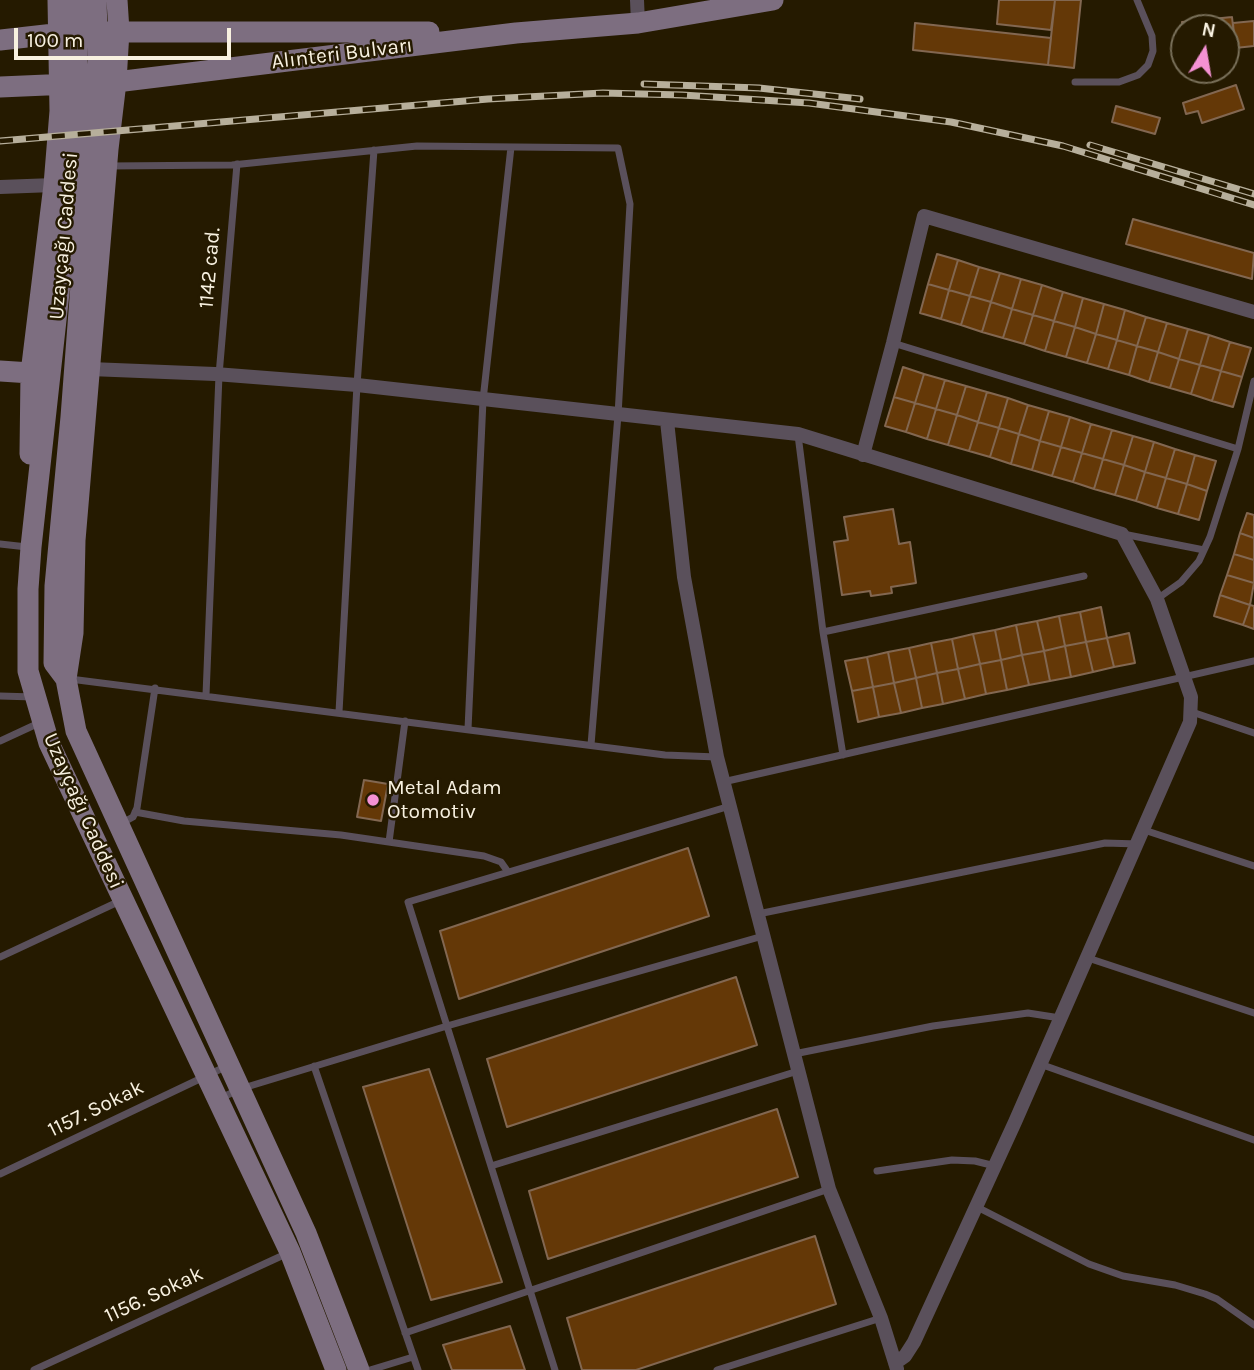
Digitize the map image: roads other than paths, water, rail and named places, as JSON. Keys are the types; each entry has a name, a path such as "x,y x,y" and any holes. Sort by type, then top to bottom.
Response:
{"main road":[{"path":"58,0 60,111 86,163 90,369 75,540 73,633 65,678"},
{"name":"Uzayçağı Caddesi","path":"76,0 77,87 86,163 71,417 55,586 54,663 65,678 76,731 127,818 240,1089 306,1233 359,1370"},
{"name":"Uzayçağı Caddesi","path":"96,0 98,61 86,163 31,547 28,671 49,743 290,1252 336,1370"},
{"path":"31,547 32,373 54,185 86,163 114,108 119,32 117,0"},
{"name":"Alınteri Bulvarı","path":"0,86 116,82 516,33 638,23 773,0"},
{"name":"Alınteri Bulvarı","path":"0,40 59,32 516,33"},
{"path":"0,371 32,373"}],"street":[{"path":"638,0 638,23"},
{"path":"0,187 54,185"},
{"path":"863,455 924,216 1254,312"},
{"path":"90,369 357,385 798,434 1122,534 1157,599 1191,696 1192,712 1187,732 995,1166 914,1342 896,1366"},
{"path":"667,421 684,577 723,782 829,1189 881,1318 896,1366"}],"lane":[{"path":"1075,82 1119,82 1138,75 1147,65 1153,51 1152,36 1137,0"},
{"path":"86,163 237,164 417,146 618,148 630,204 618,415 591,745"},
{"path":"468,729 483,400 511,147"},
{"path":"339,712 357,385 374,150"},
{"name":"1142 cad.","path":"206,695 219,375 237,164"},
{"path":"893,343 1238,449"},
{"path":"1157,599 1181,582 1199,561 1204,550 1238,449 1254,381"},
{"path":"798,434 823,632 843,755"},
{"path":"1122,534 1204,550"},
{"path":"0,544 31,547"},
{"path":"823,632 1084,576"},
{"path":"723,782 1254,661"},
{"path":"65,678 665,755 717,757"},
{"path":"155,688 127,818 302,831 389,842 490,857 500,862 508,872"},
{"path":"0,696 36,696"},
{"path":"1192,712 1254,733"},
{"path":"0,741 43,721"},
{"path":"389,842 405,721"},
{"path":"555,1370 408,902 730,806"},
{"path":"1144,830 1254,866"},
{"path":"758,914 1105,843 1138,844"},
{"path":"0,957 123,900"},
{"path":"218,1099 240,1089 447,1026 764,935"},
{"path":"1088,957 1254,1013"},
{"path":"794,1054 933,1026 1028,1013 1061,1018"},
{"path":"1040,1064 1254,1140"},
{"name":"1157. Sokak","path":"0,1174 230,1065"},
{"path":"314,1066 418,1370"},
{"path":"491,1166 799,1070"},
{"path":"877,1171 952,1160 975,1161 995,1166"},
{"path":"405,1333 829,1189"},
{"path":"976,1206 1097,1268 1205,1294 1254,1325"},
{"name":"1156. Sokak","path":"34,1370 290,1252"},
{"path":"718,1370 881,1318"},
{"path":"370,1370 413,1357"}],"railway":[{"path":"644,84 759,88 860,99"},
{"path":"0,141 488,99 603,93 682,95 809,103 951,122 1063,146 1254,205"},
{"path":"1090,145 1254,194"}],"place":[{"name":"Metal Adam Otomotiv","path":"373,800"}]}
